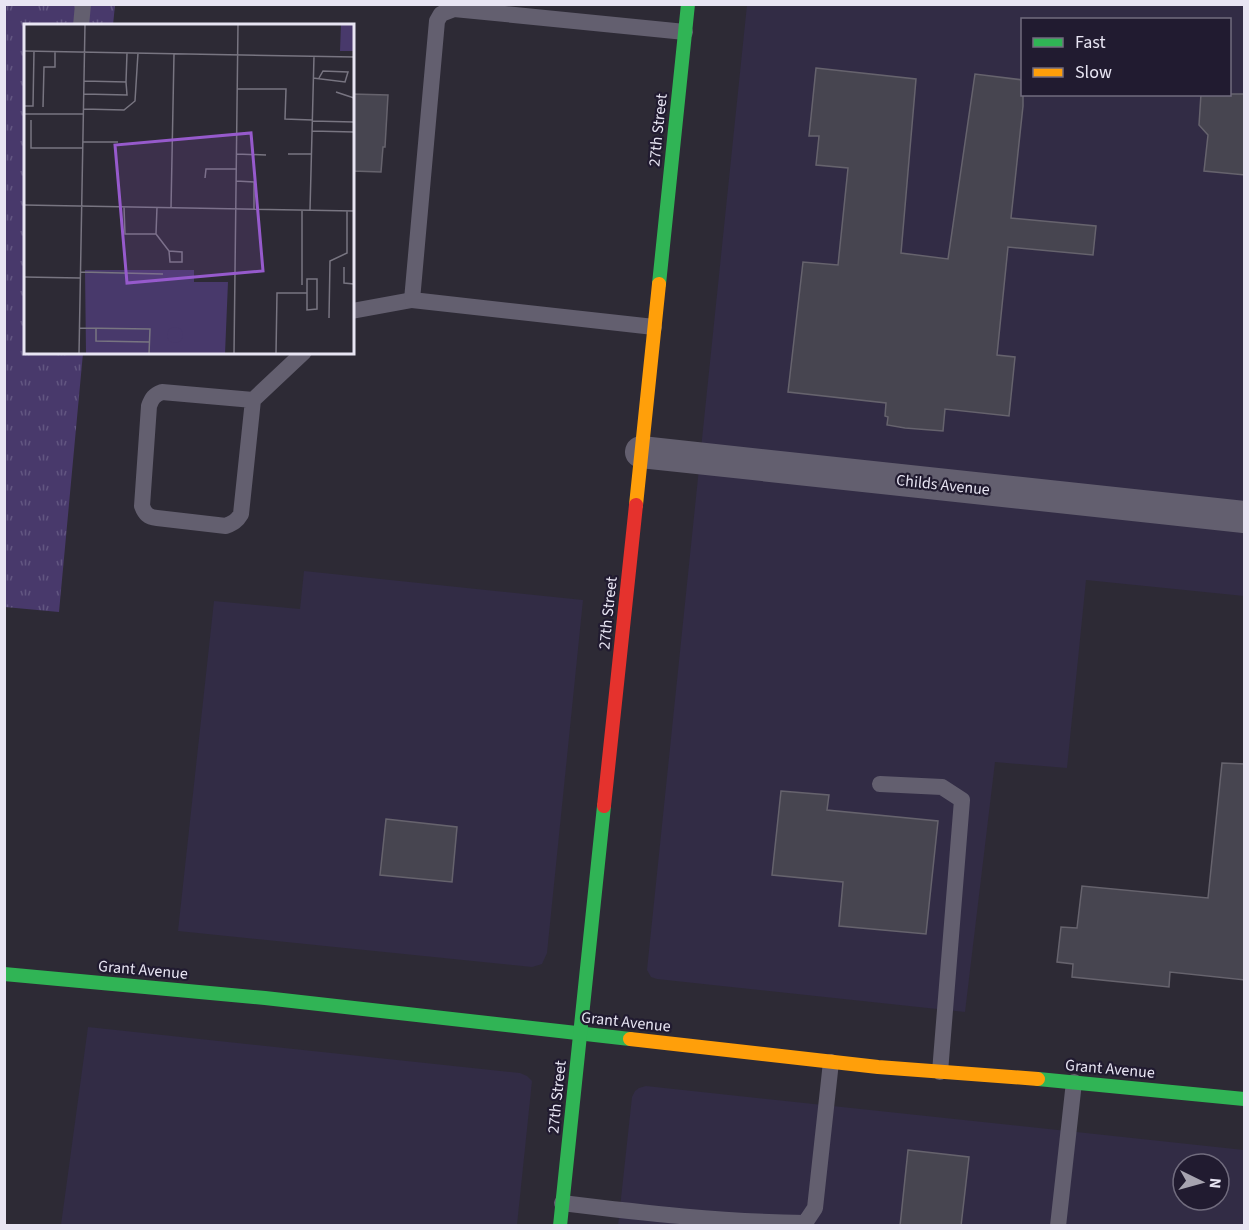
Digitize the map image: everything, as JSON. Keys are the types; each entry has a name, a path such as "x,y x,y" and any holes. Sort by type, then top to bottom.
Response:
{"street":[{"name":"27th Street","path":"560,1226 688,4"},
{"name":"Childs Avenue","path":"641,452 1245,517"},
{"name":"Grant Avenue","path":"4,974 265,998 831,1062 1245,1099"}],"lane":[{"path":"81,24 83,4"},
{"path":"412,300 438,21 441,14 454,9 685,32"},
{"path":"354,311 412,300 654,327"},
{"path":"253,400 162,392 156,394 149,406 142,506 144,513 149,517 226,526 238,519 241,514 253,400 302,354"},
{"path":"880,784 942,787 962,800 940,1072"},
{"path":"562,1203 648,1213 805,1223 814,1208 831,1062"},
{"path":"1058,1226 1074,1082"}],"shaded area":[{"path":"747,5 1244,5 1244,596 1086,580 1067,768 995,762 965,1012 651,977 647,970"},
{"path":"304,571 583,600 547,953 542,964 532,967 178,931 214,601 300,609"},
{"path":"88,1027 520,1073 527,1076 532,1081 517,1225 61,1225"},
{"path":"646,1086 1244,1150 1244,1225 618,1226 632,1097 635,1091"}],"green space":[{"path":"4,5 115,5 113,24 24,24 24,354 83,354 59,612 5,607"}],"building":[{"path":"816,68 916,79 901,253 948,259 975,74 1021,80 1023,106 1011,218 1096,226 1093,255 1008,247 997,355 1015,357 1009,416 945,409 943,431 905,428 887,425 886,403 788,392 803,262 838,265 848,168 816,165 819,136 809,136"},
{"path":"354,94 388,95 381,172 354,171"},
{"path":"1245,94 1245,175 1204,171 1208,135 1199,125 1201,96"},
{"path":"1222,763 1245,764 1245,980 1170,972 1169,987 1072,977 1073,964 1057,962 1061,927 1077,928 1082,886 1208,898"},
{"path":"781,791 829,795 827,810 938,821 926,934 839,926 843,882 772,875"},
{"path":"386,819 457,827 452,882 380,875"},
{"path":"908,1150 969,1157 961,1226 900,1226"}],"traffic: fast":[{"path":"659,284 688,4"},
{"path":"560,1226 604,806"},
{"path":"4,974 265,998 630,1039"},
{"path":"1038,1079 1244,1099"}],"traffic: slow":[{"path":"636,505 659,284"},
{"path":"630,1039 878,1067 1038,1079"}],"traffic: jam":[{"path":"604,806 636,505"}]}
